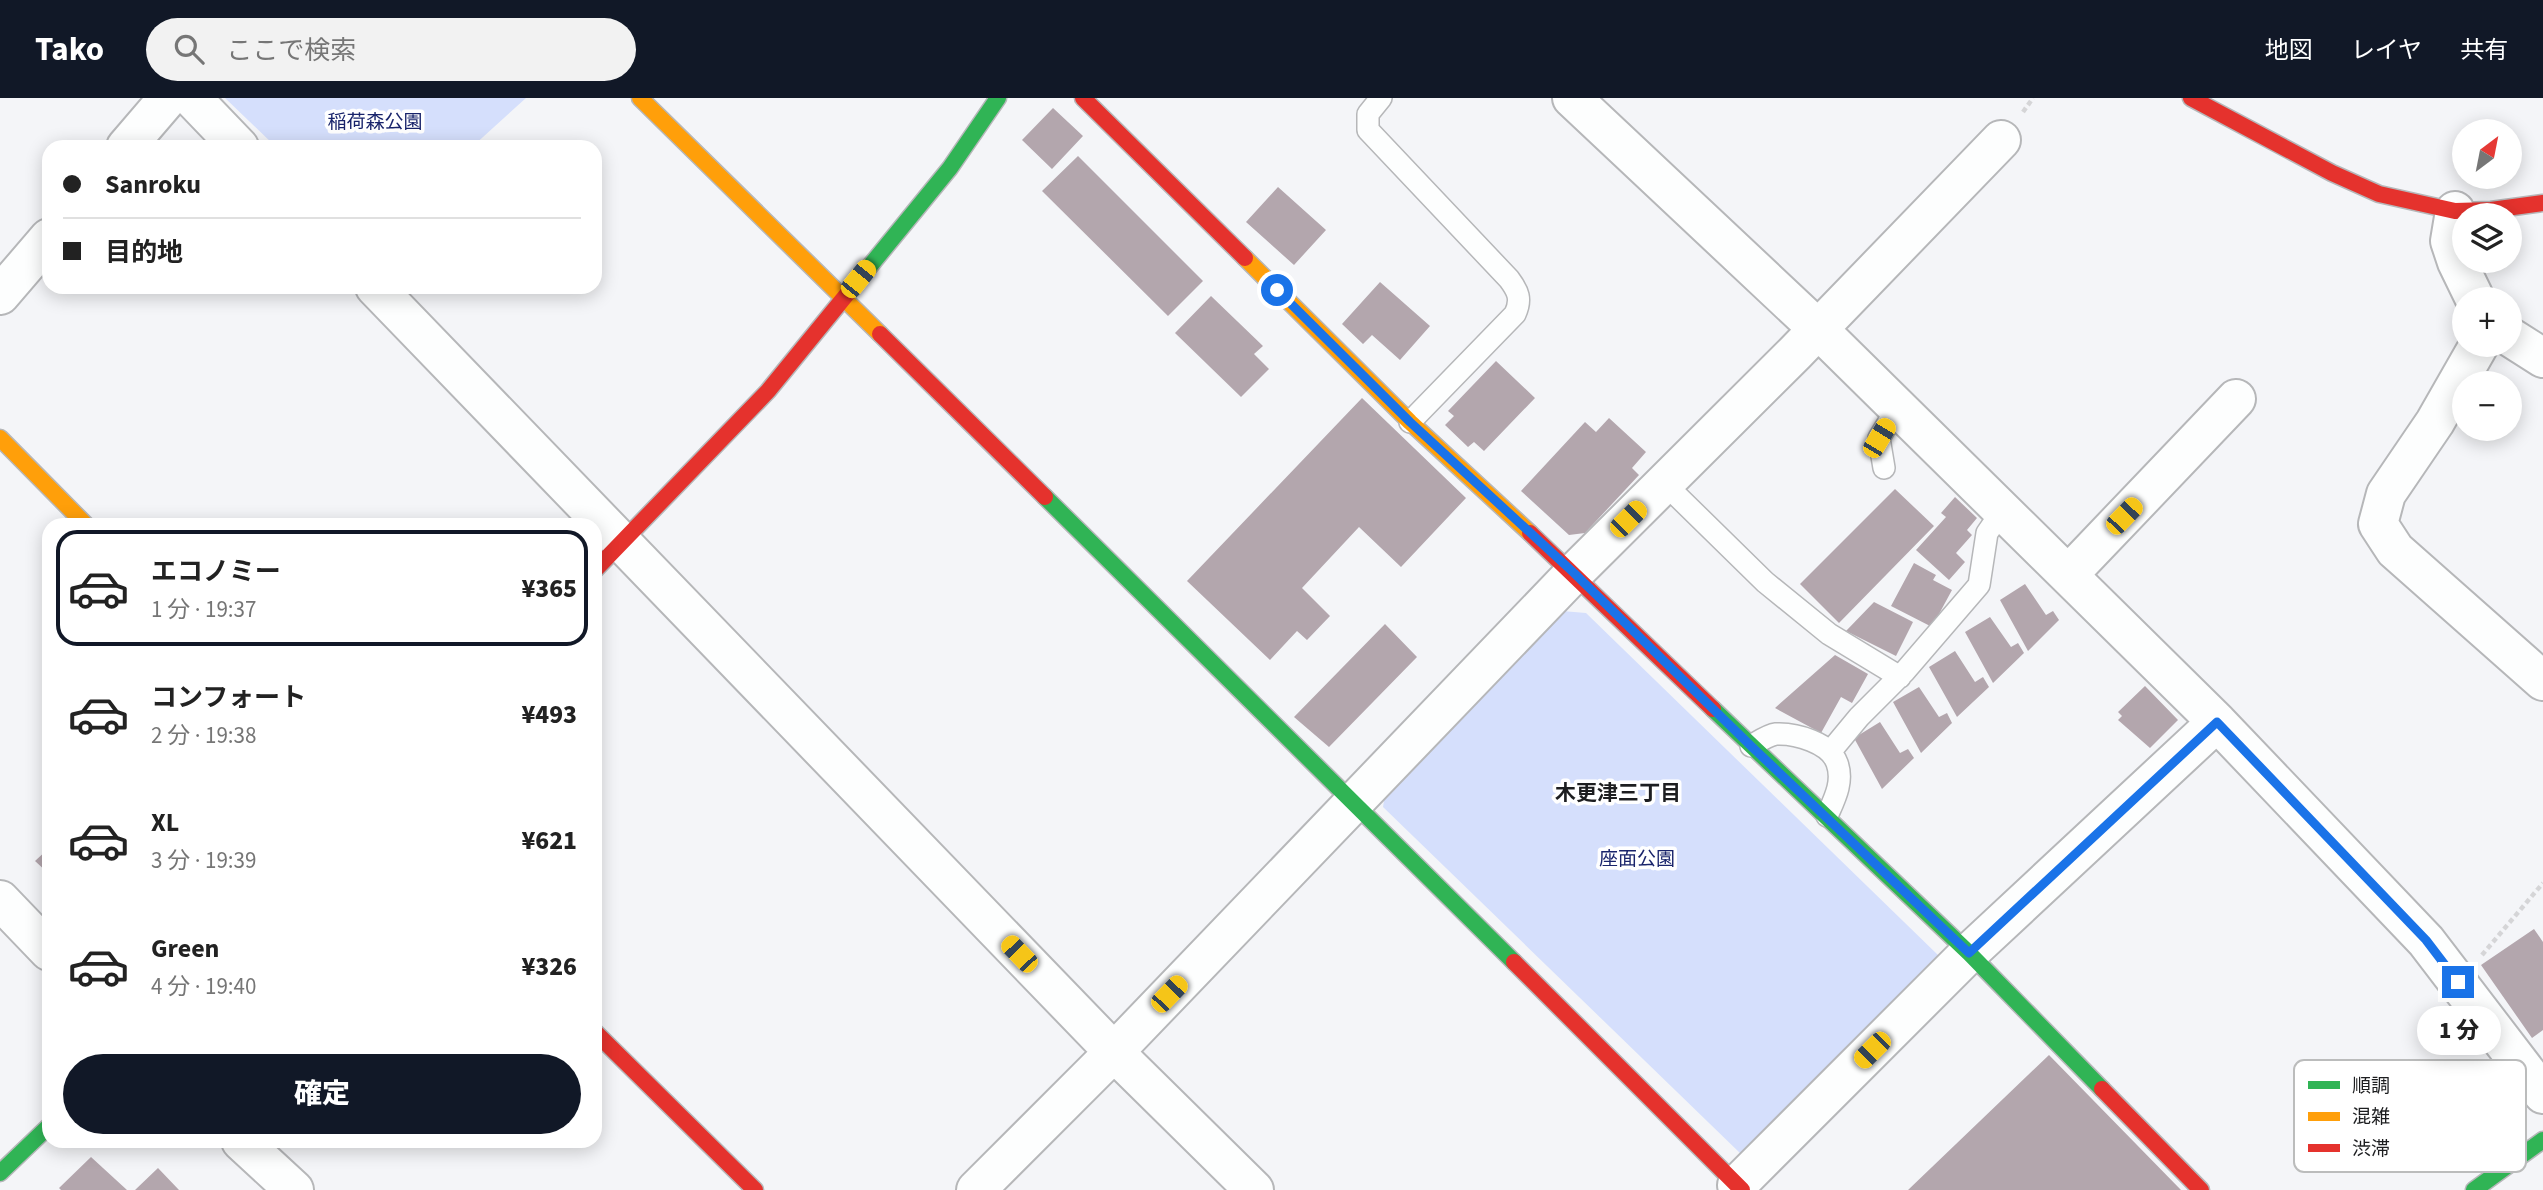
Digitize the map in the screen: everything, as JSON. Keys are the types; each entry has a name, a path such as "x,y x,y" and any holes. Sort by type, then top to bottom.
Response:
{"street":[{"path":"133,140 168,98"},
{"path":"192,98 232,140"},
{"path":"640,98 1740,1187 1969,953 2217,722"},
{"path":"602,563 768,391 950,168 998,98"},
{"path":"1083,98 1410,422 1574,573 1969,953 2201,1190"},
{"path":"1572,98 1818,329 2217,722 2426,940 2517,1060"},
{"path":"2191,98 2321,167 2379,194 2452,210"},
{"path":"976,1190 1114,1052 1574,573 1818,329 2001,140"},
{"path":"2522,206 2543,203"},
{"path":"0,295 42,246"},
{"path":"382,294 599,518"},
{"path":"2522,345 2543,358"},
{"path":"2472,357 2435,422 2386,494 2378,524 2395,550 2543,681"},
{"path":"2068,575 2236,399"},
{"path":"0,438 79,518"},
{"path":"602,521 1114,1052 1254,1190"},
{"path":"0,900 42,944"},
{"path":"602,1039 755,1190"},
{"path":"2526,1072 2543,1094"},
{"path":"0,1173 42,1133"},
{"path":"2526,1152 2543,1140"},
{"path":"248,1148 293,1190"},
{"path":"2474,1190 2499,1172"}],"lane":[{"path":"1381,98 1368,114 1368,131 1509,279 1518,292 1519,304 1515,314 1410,422"},
{"path":"1884,468 1879,438 1898,407"},
{"path":"1664,483 1765,582 1829,634 1900,677"},
{"path":"1830,752 1859,716 1900,677 1979,585 1987,533 2003,510"},
{"path":"1751,746 1773,734 1797,737 1826,748 1837,764 1839,787 1827,816"}],"path":[{"path":"2458,982 2543,883"}],"green space":[{"name":"稲荷森公園","path":"225,98 526,98 480,140 269,140"},
{"name":"座面公園","path":"1562,611 1586,613 1939,956 1741,1154 1383,807 1385,795"}],"building":[{"path":"1053,108 1083,136 1052,169 1022,140"},
{"path":"1078,156 1203,281 1168,316 1042,191"},
{"path":"1278,187 1326,230 1294,265 1246,222"},
{"path":"1380,282 1430,326 1400,360 1372,335 1363,344 1342,324"},
{"path":"1211,296 1263,346 1254,354 1269,369 1241,397 1175,333"},
{"path":"1496,361 1535,398 1484,451 1474,442 1468,447 1445,425 1454,416 1448,411"},
{"path":"1362,398 1466,498 1401,567 1359,527 1302,588 1330,616 1307,640 1297,631 1270,660 1187,581"},
{"path":"1609,418 1646,452 1632,468 1639,475 1585,533 1569,535 1521,491 1585,422 1596,432"},
{"path":"1895,489 1934,526 1839,623 1800,584"},
{"path":"1955,497 1977,518 1967,530 1972,535 1956,553 1965,562 1949,580 1916,550 1946,517 1941,513"},
{"path":"1914,563 1936,575 1933,580 1952,590 1932,627 1891,606"},
{"path":"2025,584 2046,615 2053,611 2059,620 2028,651 2000,600"},
{"path":"1874,602 1913,622 1896,656 1846,631"},
{"path":"1990,617 2011,647 2018,643 2024,653 1993,683 1965,632"},
{"path":"1385,624 1417,657 1329,747 1294,717"},
{"path":"1955,651 1975,682 1983,677 1989,687 1957,717 1929,667"},
{"path":"1835,655 1868,674 1852,703 1841,697 1821,733 1775,708"},
{"path":"2145,686 2178,720 2150,748 2118,720 2122,716 2118,712"},
{"path":"1919,687 1939,717 1947,713 1952,723 1921,753 1893,702"},
{"path":"1880,722 1900,753 1908,749 1914,758 1882,789 1854,738"},
{"path":"42,854 42,868 35,861"},
{"path":"2534,929 2543,942 2543,1030 2532,1038 2481,965"},
{"path":"2049,1055 2181,1190 1908,1190"},
{"path":"91,1157 127,1190 61,1190 59,1188"},
{"path":"158,1168 179,1190 135,1190"}],"traffic: fast":[{"path":"861,277 950,168 998,98"},
{"path":"1045,497 1514,962"},
{"path":"1713,709 1969,953 2102,1089"},
{"path":"0,1173 42,1133"},
{"path":"2526,1152 2543,1140"},
{"path":"2474,1190 2499,1172"}],"traffic: slow":[{"path":"640,98 880,334"},
{"path":"1245,258 1410,422 1530,533"},
{"path":"0,438 79,518"}],"traffic: jam":[{"path":"1083,98 1245,258"},
{"path":"2191,98 2332,173 2379,194 2455,211 2491,210 2543,203"},
{"path":"602,563 768,391 861,277"},
{"path":"880,334 1045,497"},
{"path":"1530,533 1713,709"},
{"path":"1514,962 1742,1190"},
{"path":"602,1039 755,1190"},
{"path":"2102,1089 2201,1190"}],"district":[{"name":"木更津三丁目","path":"1618,793"}],"route":[{"path":"1277,290 1410,422 1574,573 1969,953 2217,722 2426,940 2458,982"}]}
